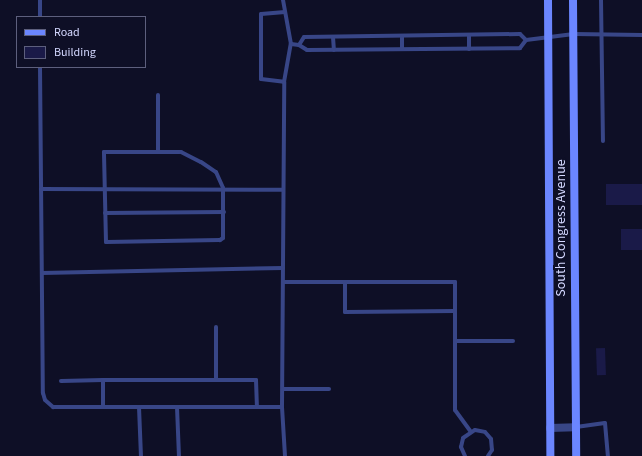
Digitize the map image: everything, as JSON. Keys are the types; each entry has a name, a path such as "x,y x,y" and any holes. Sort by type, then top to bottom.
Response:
{"main road":[{"name":"South Congress Avenue","path":"548,0 550,456"},
{"name":"South Congress Avenue","path":"573,0 576,456"}],"street":[{"path":"550,428 576,427"}],"lane":[{"path":"40,0 40,16"},
{"path":"283,0 291,44 284,82 282,406 285,456"},
{"path":"601,0 603,141"},
{"path":"284,82 260,79 261,14 285,12"},
{"path":"299,45 304,37 520,34 526,40"},
{"path":"291,44 299,45 307,50 520,48 526,40 574,34 642,35"},
{"path":"469,35 469,49"},
{"path":"402,36 402,49"},
{"path":"333,37 334,50"},
{"path":"40,68 43,393 45,400 52,406 282,406"},
{"path":"158,95 158,152"},
{"path":"104,152 158,152 181,152 201,162 216,172 223,188 225,234 220,240 106,242 104,152"},
{"path":"41,189 223,188 283,190"},
{"path":"105,213 224,212"},
{"path":"42,273 283,268"},
{"path":"283,282 455,282 455,410 470,431"},
{"path":"345,282 345,312 455,311"},
{"path":"216,327 216,380"},
{"path":"455,341 513,341"},
{"path":"103,380 103,406"},
{"path":"61,381 256,380 257,406"},
{"path":"283,389 328,389"},
{"path":"139,406 140,456"},
{"path":"177,406 179,456"},
{"path":"576,427 605,423 608,456"},
{"path":"465,456 461,442 470,431 480,430 489,435 492,445 488,456"}],"building":[{"path":"606,184 642,184 642,205 606,205"},
{"path":"621,229 642,229 642,250 621,250"},
{"path":"596,348 605,348 606,375 597,375"}]}
